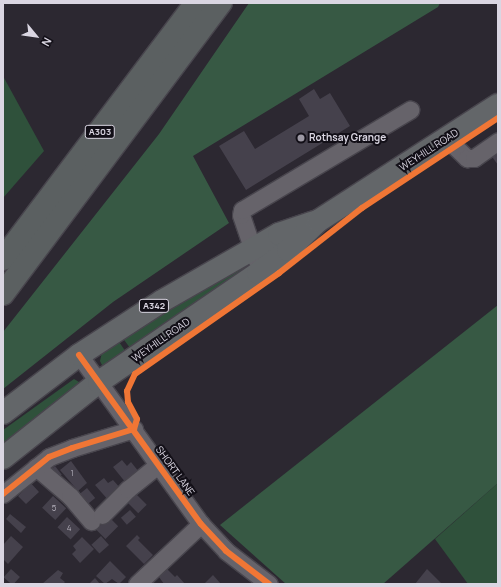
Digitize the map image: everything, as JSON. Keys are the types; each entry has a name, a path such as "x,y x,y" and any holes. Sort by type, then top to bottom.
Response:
{"highway":[{"name":"A303","path":"3,259 196,3"},
{"name":"A303","path":"3,294 221,3"}],"main road":[{"name":"WEYHILL ROAD","path":"3,413 79,355 162,301 279,234 318,220 498,105"},
{"name":"WEYHILL ROAD","path":"3,458 99,382 258,273 288,250 318,220"}],"street":[{"path":"258,273 254,248 240,216 242,210 410,110"},
{"path":"447,139 467,158 474,158 498,141"},
{"path":"254,248 271,253 288,250"},
{"name":"SHORT LANE","path":"79,355 201,524 226,551 269,584"},
{"path":"3,494 49,457 72,448 134,430"},
{"path":"36,467 97,518 128,489 158,465"},
{"path":"137,584 201,524"}],"green space":[{"path":"249,3 440,3 438,7 193,156 229,223 113,302 3,389 3,332 159,134"},
{"path":"3,76 44,151 3,198"},
{"path":"246,264 248,267 155,331 133,352 119,333"},
{"path":"498,305 498,483 383,584 286,584 220,525"},
{"path":"115,336 128,355 103,367 100,361 103,348"},
{"path":"74,379 79,382 76,387 3,445 3,430"},
{"path":"498,483 498,584 468,584 435,539"}],"building":[{"name":"Rothsay Grange","path":"314,89 320,99 330,93 350,126 246,190 219,146 244,131 255,149 309,116 299,99"},
{"path":"498,149 498,165 490,154"},
{"path":"122,460 127,466 131,462 139,472 126,483 113,467"},
{"path":"71,461 87,483 78,491 60,470"},
{"path":"55,466 62,475 54,481 47,472"},
{"path":"104,478 108,483 113,480 122,490 109,501 95,485"},
{"path":"28,480 39,492 26,504 18,496 23,491 20,488"},
{"path":"87,488 95,498 82,509 74,499"},
{"path":"134,492 147,505 138,513 126,500"},
{"path":"53,496 66,508 55,520 42,508"},
{"path":"130,510 136,517 127,525 121,518"},
{"path":"10,514 26,527 21,533 6,519"},
{"path":"67,517 80,529 71,540 57,527"},
{"path":"109,517 118,526 105,539 96,530"},
{"path":"137,535 140,538 138,540 153,555 144,564 126,546"},
{"path":"11,536 23,547 8,564 3,559 3,545"},
{"path":"101,536 109,545 99,554 91,545"},
{"path":"82,537 94,549 80,563 72,554 76,550 73,546"},
{"path":"110,561 126,577 119,584 112,579 105,584 96,576"},
{"path":"11,569 20,577 14,584 11,584 4,577"},
{"path":"167,569 175,577 177,575 185,584 164,584 159,577"},
{"path":"427,569 442,584 415,584"},
{"path":"58,570 63,573 60,578 65,582 63,584 42,584"},
{"path":"213,575 221,584 204,584"},
{"path":"95,578 100,584 89,584"}],"cycle path":[{"path":"3,494 49,457 72,448 134,429 137,419 128,402 127,391 135,374 279,273 362,208 498,118"},
{"path":"79,355 201,524 226,551 269,584"}],"place":[{"name":"Rothsay Grange","path":"301,138"}]}
